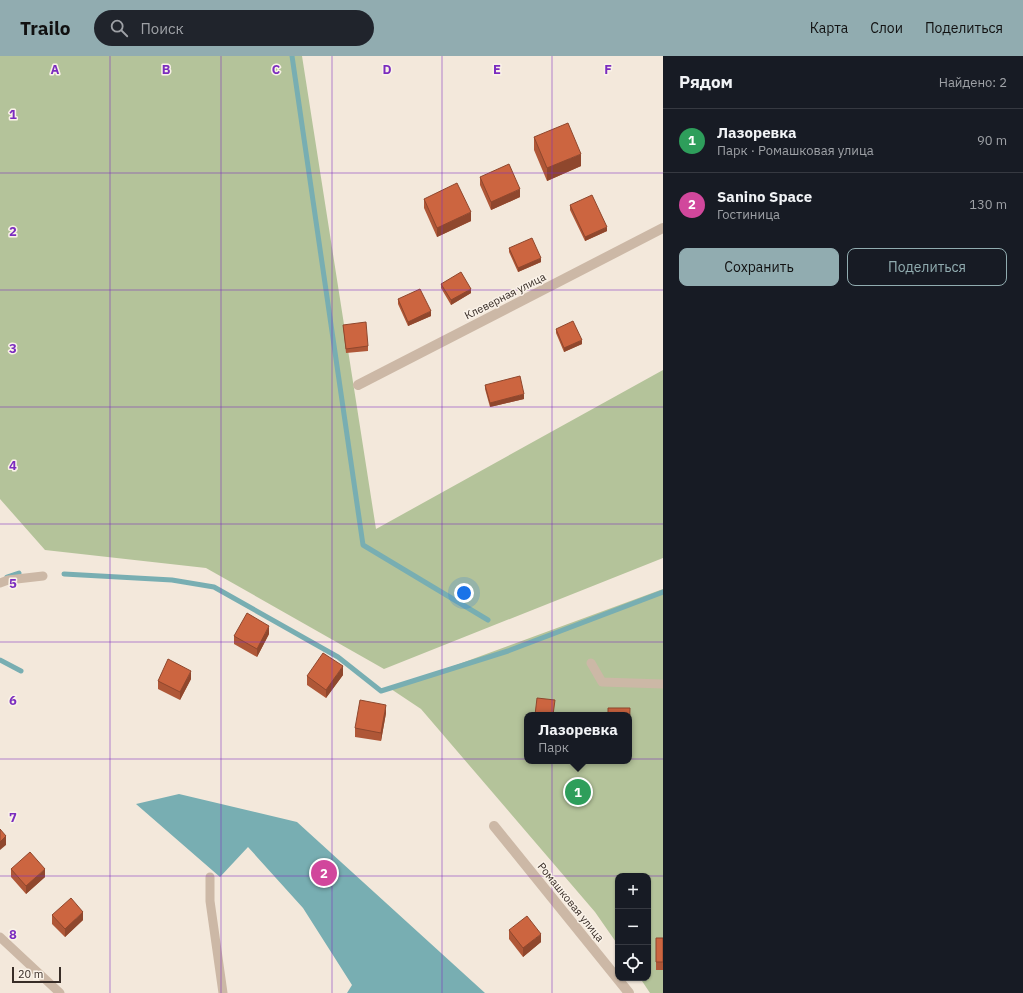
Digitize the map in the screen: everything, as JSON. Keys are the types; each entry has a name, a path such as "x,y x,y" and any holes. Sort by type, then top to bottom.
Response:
{"street":[{"name":"Клеверная улица","path":"358,385 663,228"},
{"name":"Ромашковая улица","path":"494,826 629,993"}],"lane":[{"path":"0,583 8,580 43,576"},
{"path":"591,663 602,682 663,684"},
{"path":"210,877 210,902 223,993"},
{"path":"0,937 60,993"}],"green space":[{"path":"0,56 302,56 376,529 663,370 663,558 384,669 206,568 45,550 0,499"},
{"path":"663,589 663,993 650,993 642,981 651,981 651,873 615,873 615,941 595,912 421,709 391,689"}],"water":[{"path":"179,794 297,822 485,993 347,993 352,985 303,908 248,847 220,877 136,804"}],"building":[{"path":"568,123 581,154 547,168 534,137"},
{"path":"509,164 520,189 491,202 480,177"},
{"path":"457,183 471,212 437,228 424,199"},
{"path":"592,195 607,227 585,237 570,205"},
{"path":"532,238 541,258 518,268 509,248"},
{"path":"461,272 471,289 451,300 441,284"},
{"path":"420,289 431,311 408,322 398,299"},
{"path":"573,321 582,340 564,348 556,329"},
{"path":"366,322 368,346 346,349 343,325"},
{"path":"520,376 524,394 490,403 485,385"},
{"path":"247,613 269,626 257,649 234,636"},
{"path":"323,653 343,666 326,690 307,676"},
{"path":"168,659 191,671 180,692 158,681"},
{"path":"537,698 555,700 553,712 535,712"},
{"path":"360,700 386,705 381,733 355,728"},
{"path":"608,708 630,708 630,712 608,712"},
{"path":"0,829 6,836 0,842"},
{"path":"30,852 45,869 26,886 11,869"},
{"path":"71,898 83,912 65,929 52,915"},
{"path":"527,916 541,934 523,948 509,930"},
{"path":"656,938 663,938 663,962 656,962"}],"waterway":[{"path":"292,56 363,545 488,620"},
{"path":"7,577 19,573"},
{"path":"64,574 172,580 214,587 338,657 381,691 508,651 663,592"},
{"path":"0,660 21,671"}],"place":[{"name":"Лазоревка","path":"578,792"},
{"name":"Sanino Space","path":"324,873"}]}
